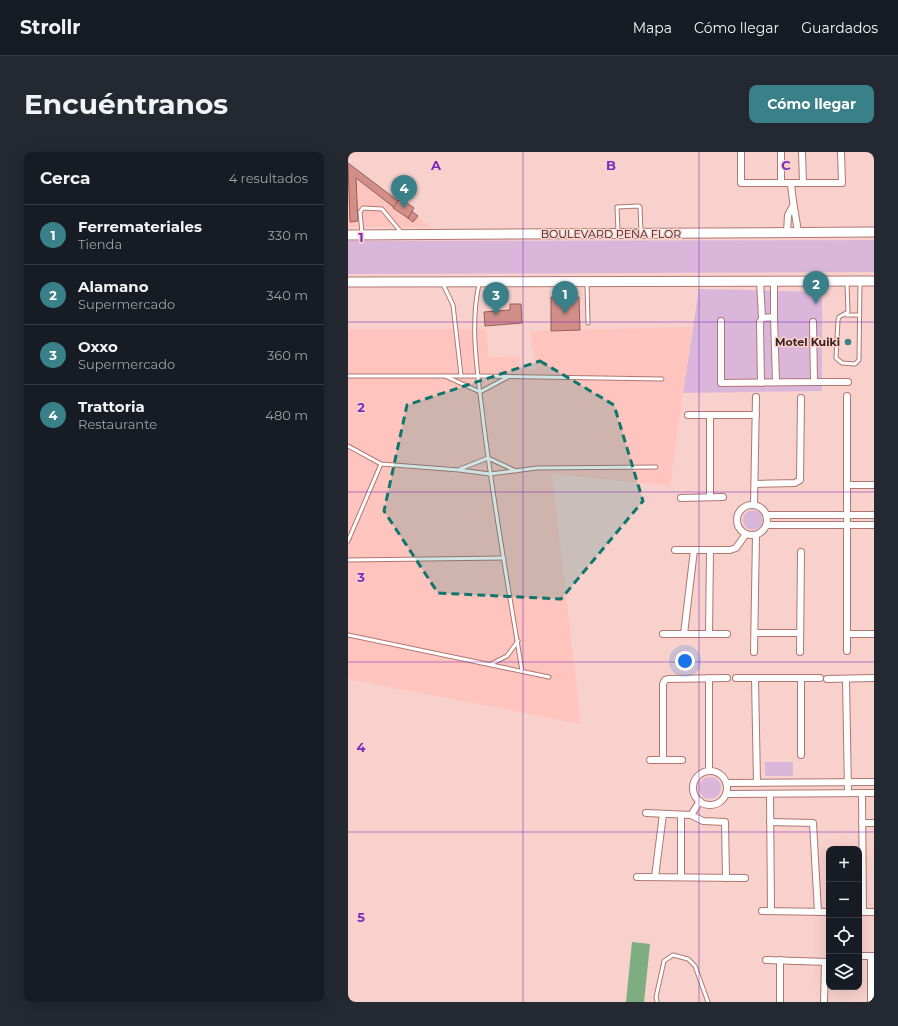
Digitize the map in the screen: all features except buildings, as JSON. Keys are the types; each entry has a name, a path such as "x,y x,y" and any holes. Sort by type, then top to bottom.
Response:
{"main road":[{"name":"BOULEVARD PEÑA FLOR","path":"348,234 874,232"},
{"path":"348,282 874,281"}],"street":[{"path":"741,152 741,183 842,183 842,152"},
{"path":"781,152 781,183"},
{"path":"802,152 802,183"},
{"path":"791,183 793,206 796,213 798,233"},
{"path":"787,233 788,215 793,206"},
{"path":"760,281 762,318 760,322 761,383"},
{"path":"774,281 776,382"},
{"path":"762,318 774,317"},
{"path":"721,321 721,383 848,382"},
{"path":"813,322 814,382"},
{"path":"847,396 847,651"},
{"path":"754,505 756,397"},
{"path":"755,484 795,483 800,480 801,398"},
{"path":"688,415 756,415"},
{"path":"710,415 710,497"},
{"path":"847,485 874,485"},
{"path":"681,498 723,497"},
{"path":"754,505 762,508 767,515 767,525 763,532 756,535 746,534 740,530 737,523 737,516 741,510 747,506 754,505"},
{"path":"767,515 874,515"},
{"path":"767,525 874,525"},
{"path":"675,550 730,550 736,548 746,534"},
{"path":"754,652 756,535"},
{"path":"684,634 694,550"},
{"path":"709,634 710,550"},
{"path":"800,652 801,552"},
{"path":"755,633 800,633"},
{"path":"663,634 726,634"},
{"path":"847,634 874,634"},
{"path":"709,678 709,771"},
{"path":"663,760 663,682 668,679 727,678"},
{"path":"736,678 820,678"},
{"path":"754,678 756,782"},
{"path":"801,678 801,755"},
{"path":"827,679 874,678"},
{"path":"846,679 848,793"},
{"path":"650,760 682,760"},
{"path":"709,771 719,774 726,783 726,794 719,802 708,804 700,801 695,795 693,784 699,775 709,771"},
{"path":"726,783 874,782"},
{"path":"861,882 862,793"},
{"path":"726,794 874,793"},
{"path":"770,794 771,912"},
{"path":"691,815 700,801"},
{"path":"646,814 691,815 703,822 725,822 726,878"},
{"path":"655,877 663,814"},
{"path":"681,815 681,877"},
{"path":"770,822 813,823 818,912"},
{"path":"862,823 874,823"},
{"path":"637,877 745,878"},
{"path":"762,912 826,912"},
{"path":"862,912 874,912"},
{"path":"862,956 873,956 871,1002"},
{"path":"766,960 826,962"},
{"path":"780,960 780,1002"},
{"path":"824,1002 826,975"}],"lane":[{"path":"618,234 617,207 625,206 640,207 641,233"},
{"path":"362,235 360,212 363,208 382,209 402,234"},
{"path":"846,281 848,312 846,315"},
{"path":"859,315 846,315 839,317 836,358 842,363 855,364 859,360 860,281"},
{"path":"442,282 453,305 462,376"},
{"path":"479,282 474,319 480,392 490,474 522,671"},
{"path":"587,282 588,323"},
{"path":"444,375 480,392"},
{"path":"348,376 444,375 662,380"},
{"path":"480,392 510,376"},
{"path":"348,446 381,464 490,474 537,468 656,467"},
{"path":"459,470 488,458 516,471"},
{"path":"348,541 381,464"},
{"path":"348,560 504,558"},
{"path":"348,635 549,677"},
{"path":"491,664 507,656 518,641"},
{"path":"657,1002 656,996 664,961 673,955 688,959 695,966 708,1002"}],"highlighted area":[{"path":"540,361 614,405 643,501 561,599 438,593 384,511 407,405"}],"shaded area":[{"path":"348,163 418,216 430,227 348,227"},
{"path":"874,240 874,272 348,274 348,241"},
{"path":"699,289 822,292 822,391 683,393"},
{"path":"692,327 670,486 552,474 581,724 348,679 348,329 486,329 489,357 519,356 522,368 536,369 530,331"},
{"path":"753,510 760,513 763,520 760,527 753,530 746,527 743,520 746,513"},
{"path":"765,762 793,762 793,776 765,776"},
{"path":"710,777 718,780 721,788 718,796 710,799 702,796 699,788 702,780"},
{"path":"632,942 650,944 644,1002 626,1002"}],"place":[{"name":"Trattoria","path":"404,208"},
{"name":"Alamano","path":"816,304"},
{"name":"Ferremateriales","path":"565,314"},
{"name":"Oxxo","path":"496,315"},
{"name":"Motel Kuiki","path":"848,342"}]}
